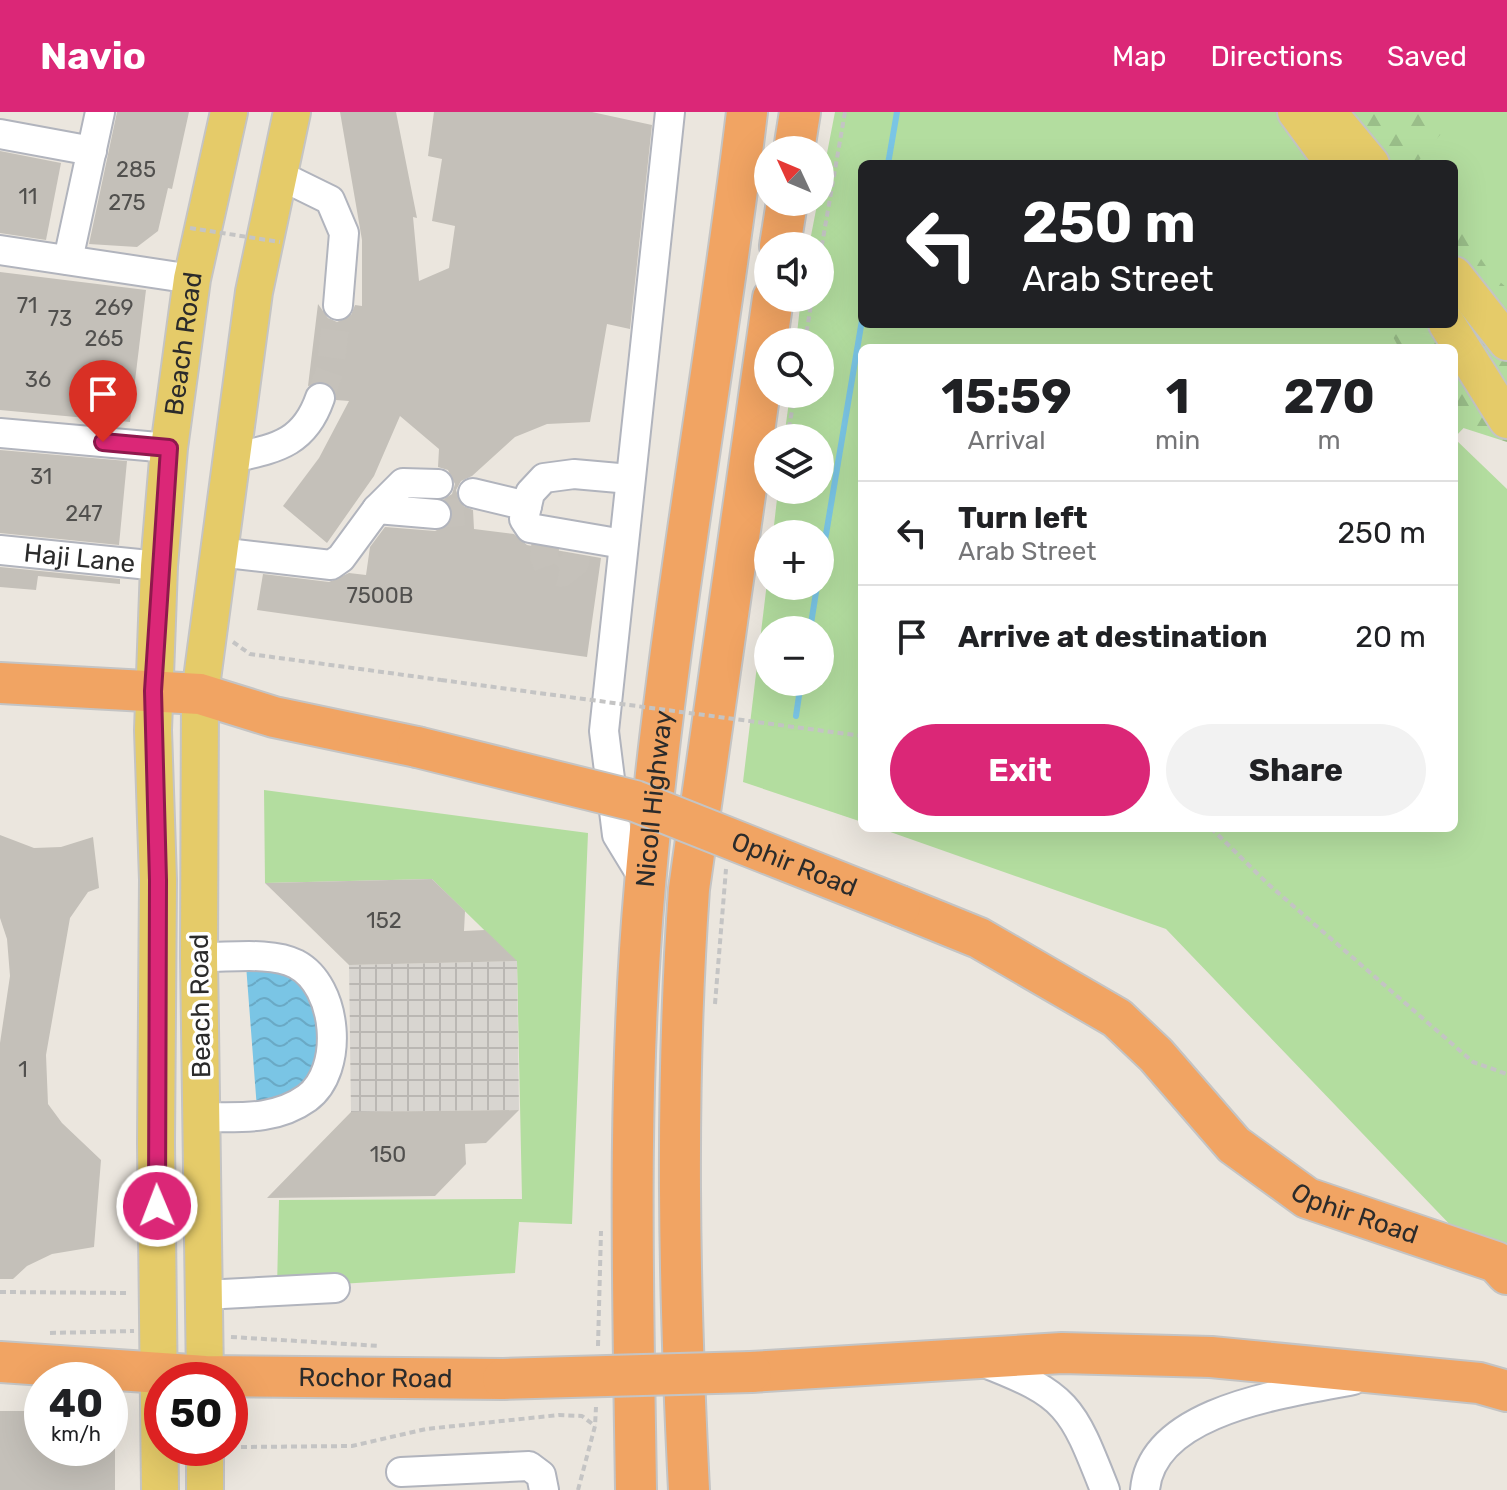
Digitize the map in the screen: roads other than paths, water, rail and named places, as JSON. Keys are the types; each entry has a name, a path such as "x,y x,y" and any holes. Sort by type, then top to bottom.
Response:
{"highway":[{"name":"Nicoll Highway","path":"636,1490 632,1177 637,994 645,881 671,653 747,112"},
{"path":"796,136 800,112"},
{"name":"Nicoll Highway","path":"689,1490 680,1178 688,902 771,312"},
{"name":"Ophir Road","path":"0,683 200,694 274,717 417,747 635,801 979,938 1117,1018 1148,1046 1234,1145 1307,1198 1496,1258"},
{"name":"Rochor Road","path":"248,1378 503,1379 751,1372 1062,1353 1211,1357 1479,1383 1507,1391"},
{"name":"Rochor Road","path":"0,1362 144,1371"}],"main road":[{"name":"Beach Road","path":"159,1362 153,691 159,566 169,448 192,279 229,112"},
{"name":"Beach Road","path":"205,1362 199,957 200,694 254,292 292,112"},
{"path":"1296,112 1331,160"},
{"path":"1328,112 1368,160"},
{"path":"1458,280 1507,342"},
{"path":"1450,328 1507,420"},
{"name":"Beach Road","path":"160,1466 160,1490"},
{"path":"205,1466 205,1490"}],"street":[{"path":"68,260 100,112"},
{"path":"645,881 617,835 604,731 670,112"},
{"path":"0,134 92,151"},
{"path":"277,174 330,200 344,233 338,305"},
{"path":"0,250 192,279"},
{"path":"233,458 290,443 315,414 320,398"},
{"path":"0,433 169,448"},
{"path":"623,544 547,535 493,503 544,478 574,474 630,479"},
{"path":"218,552 331,565 341,558 377,509 403,483 438,484"},
{"path":"377,509 436,514"},
{"name":"Haji Lane","path":"0,550 159,566"},
{"path":"199,957 294,963 320,985 331,1022 330,1061 323,1082 308,1097 284,1111 260,1118 201,1117"},
{"path":"158,1050 180,1035 200,1047"},
{"path":"204,1295 335,1288"},
{"path":"977,1360 1034,1382 1062,1405 1078,1422 1105,1490"},
{"path":"1145,1490 1146,1474 1169,1444 1195,1424 1243,1403 1376,1375"},
{"path":"401,1472 529,1466 541,1475 544,1490"}],"water":[{"path":"246,965 277,972 301,986 317,1009 323,1041 319,1058 304,1088 257,1109"}],"waterway":[{"path":"889,160 897,112"},
{"path":"828,520 861,328"},
{"path":"812,616 815,600"},
{"path":"796,716 799,696"}],"tunnel":[{"path":"320,398 330,370 338,305"},
{"path":"436,514 473,511"},
{"path":"546,539 544,557 549,570 562,573 575,563 578,543"}]}
